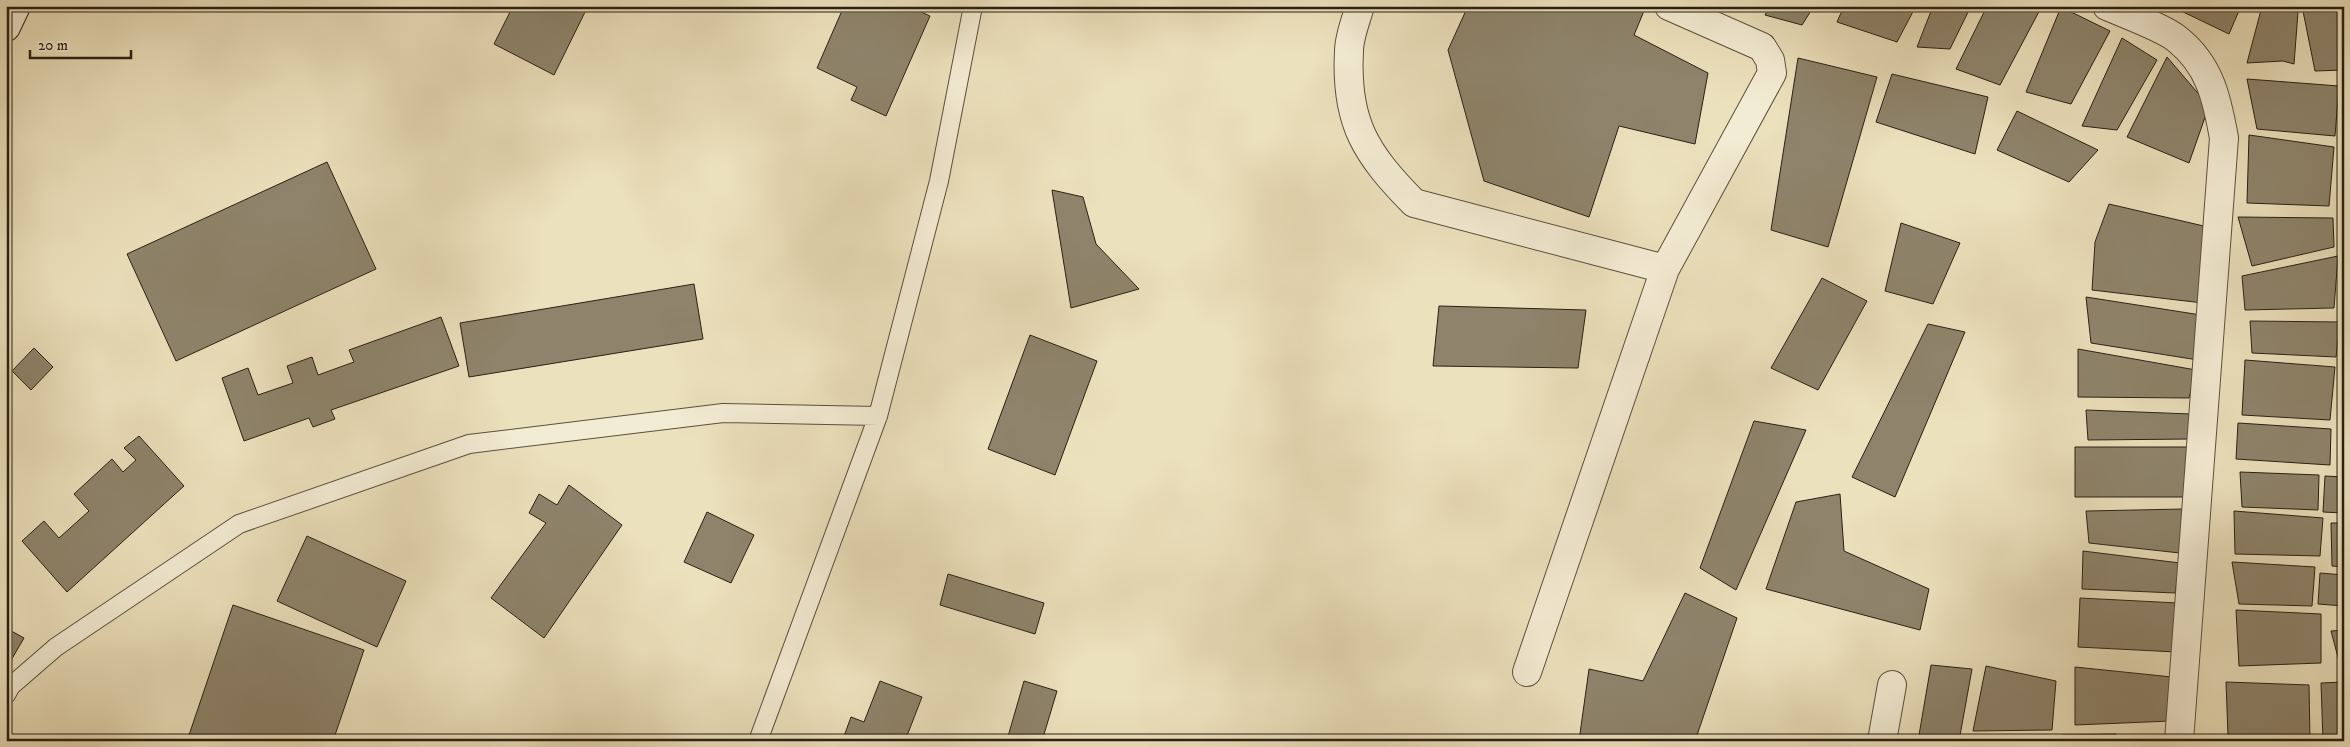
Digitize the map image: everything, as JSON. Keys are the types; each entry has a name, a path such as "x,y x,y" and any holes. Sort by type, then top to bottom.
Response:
{"street":[{"path":"6,27 16,6"},
{"path":"1360,6 1349,50 1351,111 1364,141 1384,172 1414,203 1665,269"},
{"path":"1528,672 1665,269 1772,73 1770,60 1762,47 1669,6"},
{"path":"2107,6 2176,38 2198,59 2216,96 2224,138 2179,741"},
{"path":"1882,741 1892,685"}],"lane":[{"path":"758,741 878,416 939,181 973,6"},
{"path":"6,695 11,686 56,647 239,524 469,444 723,413 878,416"}],"building":[{"path":"513,6 588,6 554,75 494,44"},
{"path":"844,6 908,6 930,16 886,116 851,100 857,87 817,68"},
{"path":"1468,6 1633,6 1644,11 1634,35 1708,73 1695,144 1619,126 1589,217 1484,181 1448,50"},
{"path":"1770,6 1814,6 1802,25 1765,15"},
{"path":"1844,6 1916,6 1897,42 1837,22"},
{"path":"1933,6 1971,6 1950,49 1917,47"},
{"path":"1987,6 2042,6 2000,85 1956,69"},
{"path":"2181,6 2241,6 2229,34 2179,10"},
{"path":"2302,6 2344,6 2344,70 2315,71"},
{"path":"2061,7 2110,31 2071,104 2026,92"},
{"path":"2261,10 2298,12 2294,64 2283,61 2247,63"},
{"path":"2122,38 2157,60 2117,130 2082,126"},
{"path":"2167,57 2209,106 2189,163 2127,137"},
{"path":"1798,58 1877,77 1828,247 1771,230"},
{"path":"1892,74 1988,97 1975,154 1876,122"},
{"path":"2247,79 2339,86 2335,136 2257,129"},
{"path":"2017,111 2098,150 2069,182 1997,150"},
{"path":"2249,135 2334,147 2329,206 2247,203"},
{"path":"327,162 376,269 176,361 127,254"},
{"path":"1052,190 1083,197 1096,244 1139,289 1071,308"},
{"path":"2109,204 2208,227 2203,303 2092,290 2095,242"},
{"path":"2238,217 2333,218 2334,247 2252,266"},
{"path":"1901,223 1960,243 1933,304 1885,291"},
{"path":"2338,256 2334,308 2245,310 2242,276"},
{"path":"1822,278 1867,301 1818,390 1771,368"},
{"path":"694,284 703,339 469,377 460,323"},
{"path":"2086,297 2201,315 2198,360 2091,343"},
{"path":"1439,306 1586,310 1578,368 1433,366"},
{"path":"441,317 459,366 331,410 335,419 313,427 309,418 244,441 222,378 248,368 258,395 293,383 287,366 312,357 318,375 354,362 349,350"},
{"path":"2250,321 2340,322 2336,357 2252,353"},
{"path":"1928,324 1965,332 1895,497 1852,477"},
{"path":"1030,335 1097,361 1055,475 988,449"},
{"path":"34,348 53,367 31,390 12,371"},
{"path":"2078,349 2196,370 2189,398 2078,397"},
{"path":"2245,360 2335,367 2330,420 2242,415"},
{"path":"2086,410 2191,414 2191,439 2088,440"},
{"path":"1754,421 1806,430 1736,590 1700,568"},
{"path":"2238,423 2331,429 2330,465 2236,459"},
{"path":"139,436 184,486 67,592 22,541 44,521 59,538 89,511 74,494 112,459 123,472 136,460 124,448"},
{"path":"2075,447 2196,447 2197,497 2075,497"},
{"path":"2240,472 2319,475 2318,510 2242,507"},
{"path":"2325,476 2344,477 2344,513 2323,512"},
{"path":"569,485 622,525 544,638 491,598 546,523 529,513 539,494 557,505"},
{"path":"1840,494 1844,551 1929,589 1920,630 1766,589 1796,502"},
{"path":"2184,509 2180,553 2089,543 2086,511"},
{"path":"2234,511 2323,518 2320,556 2235,554"},
{"path":"707,512 754,535 731,583 684,562"},
{"path":"2331,523 2344,523 2344,567 2332,566"},
{"path":"307,536 406,581 377,647 277,601"},
{"path":"2083,551 2180,563 2175,593 2082,589"},
{"path":"2232,562 2315,567 2312,606 2239,604"},
{"path":"2320,573 2344,575 2344,606 2318,604"},
{"path":"948,574 1044,603 1035,634 940,605"},
{"path":"1685,593 1737,618 1695,741 1579,741 1589,669 1643,681"},
{"path":"2080,598 2178,603 2176,652 2078,647"},
{"path":"233,605 364,650 333,741 187,741"},
{"path":"2236,610 2321,614 2321,663 2239,666"},
{"path":"6,628 24,638 6,669"},
{"path":"2344,630 2344,666 2340,665 2331,631"},
{"path":"1931,665 1972,669 1959,741 1918,741"},
{"path":"1986,666 2056,681 2052,730 1973,731"},
{"path":"2075,667 2172,677 2171,721 2075,725"},
{"path":"880,681 922,697 905,741 847,741 843,739 851,717 864,722"},
{"path":"1024,681 1057,691 1042,741 1007,740"},
{"path":"2226,682 2309,685 2310,741 2270,741 2228,736"},
{"path":"2344,682 2344,741 2323,741 2321,683"},
{"path":"2116,734 2116,741 2061,741 2062,735"}]}
